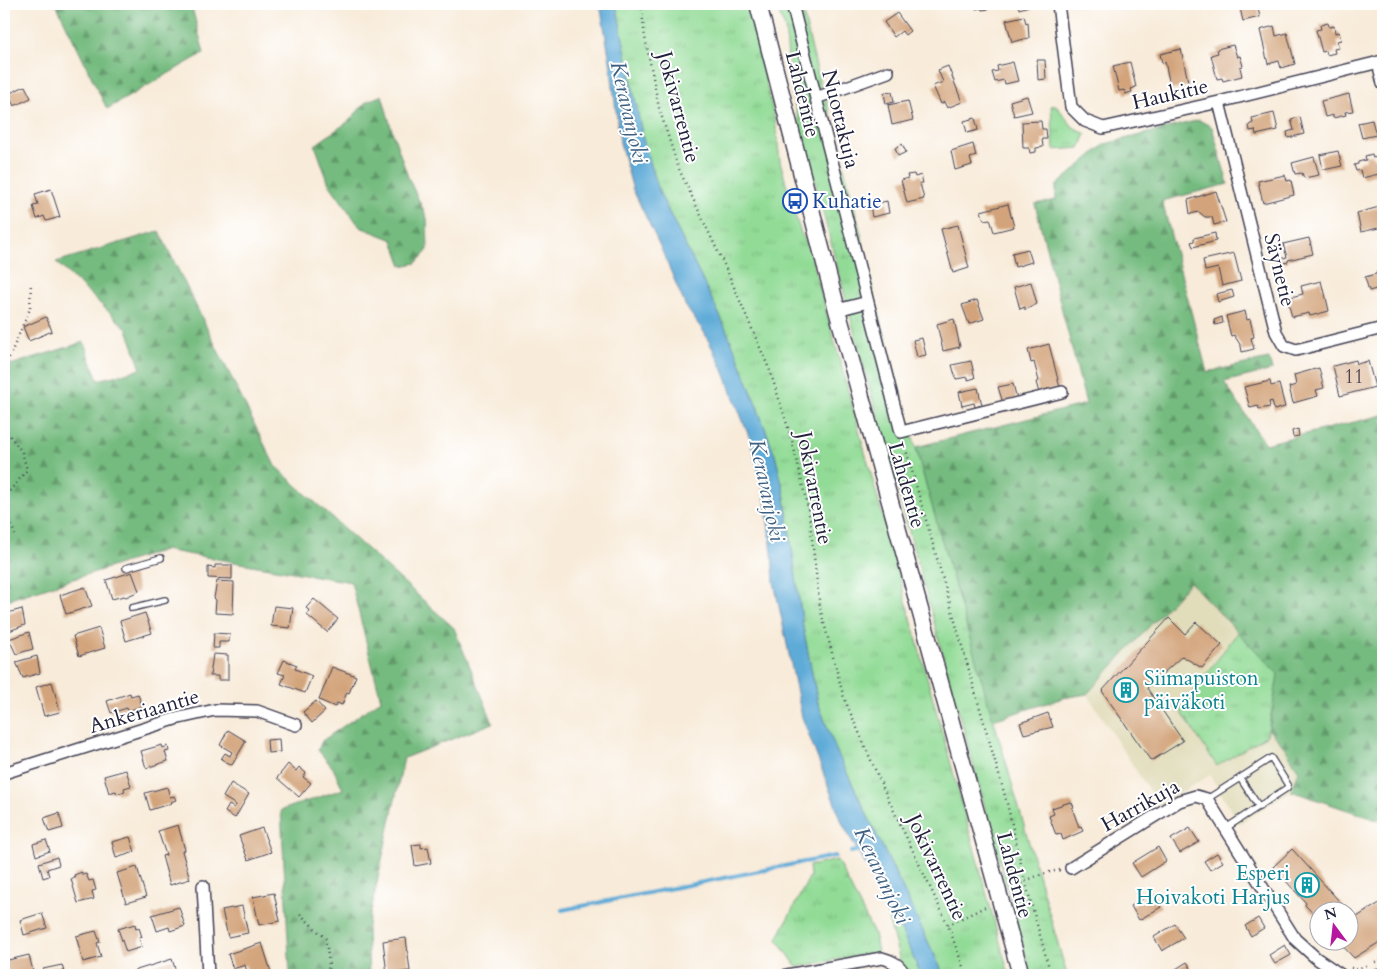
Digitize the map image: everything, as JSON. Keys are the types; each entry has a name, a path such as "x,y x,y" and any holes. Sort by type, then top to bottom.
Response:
{"main road":[{"name":"Lahdentie","path":"758,4 836,310 1021,975"}],"street":[{"name":"Nuottakuja","path":"792,4 901,432"},
{"name":"Haukitie","path":"1058,4 1071,108 1085,121 1103,128 1219,102 1380,61"},
{"path":"1380,61 1383,84"},
{"path":"816,98 888,72"},
{"name":"Säynetie","path":"1219,102 1276,332 1284,346 1296,350 1383,328"},
{"path":"836,310 868,302"},
{"path":"901,432 1062,392"},
{"name":"Ankeriaantie","path":"4,774 175,719 215,710 257,711 296,725"},
{"name":"Harrikuja","path":"1071,868 1179,801 1196,796 1207,799 1295,938 1316,958 1346,972"},
{"path":"203,886 208,975"},
{"path":"787,975 882,958 892,960 902,968 905,975"},
{"path":"1377,975 1383,974"}],"lane":[{"path":"126,568 161,558"},
{"path":"132,608 165,600"},
{"path":"1207,799 1270,758 1288,785 1287,788 1226,828"},
{"path":"1240,778 1259,807"}],"path":[{"name":"Jokivarrentie","path":"641,4 645,37 659,108 678,167 728,273 770,371 792,440 809,513 820,608 844,698 884,790 948,925 966,975"},
{"path":"4,377 8,360 30,309 31,282"},
{"path":"4,428 22,452 26,470 4,499 15,535"},
{"path":"901,432 1007,804 1025,881 1051,975"},
{"path":"1025,881 1047,872 1071,868"},
{"path":"300,914 326,939 329,965 327,975"},
{"path":"1346,972 1383,960"}],"shaded area":[{"path":"1190,582 1279,674 1270,730 1285,748 1299,771 1291,791 1239,824 1210,775 1159,806 1087,694"}],"green space":[{"path":"56,4 191,4 204,53 107,109"},
{"path":"616,4 748,4 775,120 780,161 792,206 801,233 808,245 1009,975 944,975 836,750 818,703 803,627 784,492 775,455 739,359 721,318 660,194 643,139"},
{"path":"775,4 801,4 820,83 862,237 873,291 923,474 1067,975 1031,975 861,357 792,95 785,28"},
{"path":"382,95 408,177 427,218 428,250 416,263 402,266 393,240 360,227 329,184 315,145 349,121 366,102"},
{"path":"1056,105 1073,127 1086,134 1080,148 1054,150 1051,106"},
{"path":"1199,120 1212,127 1228,184 1162,201 1207,372 1269,359 1272,370 1224,382 1265,444 1383,415 1383,822 1291,791 1299,771 1285,748 1269,730 1278,674 1190,582 1087,694 1063,698 993,720 923,474 916,447 1086,404 1035,204 1056,200 1056,186 1105,144"},
{"path":"159,231 275,466 454,628 493,723 404,758 367,929 369,975 290,975 281,810 343,789 333,768 318,750 322,741 381,700 351,582 164,550 4,601 4,367 84,342 98,380 141,369 127,329 56,262"},
{"path":"1238,632 1279,674 1267,735 1217,766 1180,710"},
{"path":"837,860 874,934 878,952 797,967 777,939 810,876 809,866"},
{"path":"880,890 902,932 921,975 904,975"}],"water":[{"name":"Keravanjoki","path":"600,4 616,4 643,139 660,194 721,318 739,359 775,455 784,492 803,627 818,703 836,750 944,975 921,975 902,932 843,825 802,717 774,582 764,492 750,439 721,365 704,332 686,307 633,190 620,143 610,61"}],"building":[{"path":"975,4 995,4 989,6 989,9 982,10 981,8 976,9"},
{"path":"1018,4 1036,4 1019,9"},
{"path":"1239,4 1257,4 1260,17 1243,21"},
{"path":"897,13 910,31 905,35 902,31 894,37 884,22"},
{"path":"1024,16 1026,23 1028,22 1029,38 1012,42 1006,20"},
{"path":"1328,23 1329,27 1334,26 1335,33 1339,32 1341,40 1337,41 1339,48 1334,49 1335,53 1327,55 1326,51 1322,52 1316,30 1321,29 1320,25"},
{"path":"1274,26 1276,36 1287,33 1295,64 1281,68 1279,61 1268,64 1260,30"},
{"path":"1233,45 1237,57 1240,56 1243,66 1240,67 1242,76 1223,81 1222,78 1217,79 1211,55 1218,53 1217,49"},
{"path":"1181,49 1189,86 1171,90 1165,62 1162,63 1160,54"},
{"path":"1037,60 1045,60 1046,79 1038,80"},
{"path":"1013,62 1018,81 1005,84 1004,80 995,82 992,72 998,71 997,66"},
{"path":"1130,62 1136,87 1131,89 1132,92 1125,94 1124,90 1119,91 1113,66"},
{"path":"948,66 962,102 947,108 944,102 941,104 933,86 943,82 938,70"},
{"path":"25,86 31,98 14,106 8,94"},
{"path":"892,92 894,102 886,104 884,93"},
{"path":"1349,94 1353,111 1345,112 1346,115 1333,118 1333,115 1325,117 1321,101"},
{"path":"1027,96 1032,112 1014,116 1010,101"},
{"path":"908,101 913,120 892,125 888,105"},
{"path":"1274,113 1278,130 1256,135 1255,130 1250,131 1249,125 1253,123 1252,118"},
{"path":"1300,117 1304,134 1288,138 1287,132 1294,130 1291,119"},
{"path":"975,118 978,130 967,133 964,121"},
{"path":"1372,120 1376,135 1362,138 1358,123"},
{"path":"1041,121 1042,129 1046,129 1047,139 1042,139 1043,147 1036,148 1036,152 1030,153 1029,148 1023,148 1022,122"},
{"path":"902,144 906,152 898,156 895,148"},
{"path":"973,144 976,156 970,158 972,165 955,170 951,151"},
{"path":"1338,151 1342,166 1323,170 1320,155"},
{"path":"1372,154 1373,158 1381,156 1383,173 1362,178 1360,170 1356,171 1354,165 1366,160 1365,156"},
{"path":"1314,157 1319,175 1304,178 1302,173 1295,174 1292,163"},
{"path":"914,174 915,177 921,175 923,183 920,183 924,199 907,203 901,180 908,178 907,175"},
{"path":"1285,175 1287,181 1291,180 1294,195 1263,203 1258,181"},
{"path":"51,189 60,217 46,221 44,216 37,219 33,206 38,205 35,194"},
{"path":"1216,191 1226,222 1214,225 1212,217 1205,217 1199,212 1190,214 1188,200"},
{"path":"887,201 889,213 872,217 870,205"},
{"path":"1008,204 1014,227 994,232 990,219 984,220 981,211"},
{"path":"1383,206 1383,227 1361,232 1357,213"},
{"path":"958,225 969,268 953,273 941,229"},
{"path":"1215,233 1216,241 1193,247 1191,242 1194,241 1194,238"},
{"path":"1309,238 1313,254 1288,260 1288,262 1281,264 1280,259 1287,257 1283,244"},
{"path":"1028,249 1032,262 1015,267 1012,253"},
{"path":"1234,253 1241,281 1222,286 1218,268 1205,271 1203,260"},
{"path":"1383,270 1383,291 1380,292 1380,288 1369,291 1365,277"},
{"path":"1321,281 1329,311 1310,316 1309,313 1292,317 1287,298 1303,294 1301,286"},
{"path":"1031,282 1037,304 1025,310 1025,307 1020,309 1014,287"},
{"path":"1232,290 1234,297 1218,302 1216,294"},
{"path":"977,300 984,319 969,324 962,305"},
{"path":"1245,311 1247,320 1250,319 1254,337 1251,338 1254,349 1242,352 1241,346 1234,335 1231,336 1226,316"},
{"path":"46,317 52,331 29,341 23,327"},
{"path":"1222,317 1223,323 1215,325 1214,320"},
{"path":"954,319 960,347 943,351 937,324"},
{"path":"922,338 926,355 917,357 913,340"},
{"path":"1049,344 1060,388 1039,393 1036,382 1039,381 1034,362 1031,363 1028,350"},
{"path":"1356,360 1357,364 1368,361 1375,387 1340,396 1333,366"},
{"path":"971,361 975,378 968,380 968,377 956,379 952,365"},
{"path":"1319,368 1324,388 1316,390 1318,396 1293,403 1289,387 1296,385 1294,375"},
{"path":"1383,370 1383,392 1378,372"},
{"path":"1270,381 1271,386 1279,384 1285,407 1274,410 1272,401 1269,402 1270,407 1259,409 1258,406 1250,408 1244,387"},
{"path":"1013,384 1017,399 1003,403 998,387"},
{"path":"978,388 982,405 975,407 974,403 962,406 959,392"},
{"path":"1298,429 1299,436 1293,437 1292,431"},
{"path":"215,565 232,565 232,579 208,578 208,567 215,568"},
{"path":"132,572 139,591 126,597 112,599 106,580"},
{"path":"217,581 234,582 233,614 215,613 216,600 214,598"},
{"path":"85,587 92,606 66,614 60,595"},
{"path":"314,599 338,619 327,632 307,615 310,611 306,608"},
{"path":"274,606 293,608 290,628 271,626"},
{"path":"22,609 25,625 9,631 6,622 4,623 4,614"},
{"path":"145,613 152,633 126,641 120,621"},
{"name":"Siimapuiston päiväkoti","path":"1169,618 1185,634 1196,622 1222,645 1202,668 1182,656 1147,688 1183,741 1151,761 1102,691"},
{"path":"99,628 105,648 79,656 73,636"},
{"path":"29,632 33,649 16,654 9,639"},
{"path":"214,633 230,634 229,642 219,642 219,648 213,648"},
{"path":"213,654 228,655 228,680 218,680 218,676 210,676"},
{"path":"37,656 40,673 23,678 16,662"},
{"path":"284,660 297,665 295,669 312,676 305,693 281,684 285,675 278,673"},
{"path":"332,667 356,676 342,705 337,703 335,707 319,700"},
{"path":"52,682 60,712 44,716 36,687"},
{"path":"130,693 131,696 138,694 142,706 128,711 127,708 111,713 107,701"},
{"path":"316,701 325,711 312,723 303,712"},
{"path":"1048,713 1053,727 1024,734 1020,723"},
{"path":"228,730 246,741 232,765 221,759 225,753 230,756 232,752 220,745"},
{"path":"279,739 280,752 268,753 267,740"},
{"path":"162,745 163,748 168,746 169,751 165,752 168,761 146,768 141,751"},
{"path":"288,764 296,771 299,767 306,773 303,777 311,783 299,797 277,778"},
{"path":"126,770 131,786 124,788 125,792 117,794 116,791 109,793 104,776"},
{"path":"231,783 249,794 235,818 225,812 229,805 234,808 236,805 223,797"},
{"path":"167,787 170,797 174,796 176,800 150,810 145,793"},
{"path":"1070,802 1074,807 1072,808 1079,827 1081,826 1083,831 1063,840 1061,834 1056,835 1049,816 1054,814 1052,808"},
{"path":"59,813 63,828 49,832 44,818"},
{"path":"178,825 185,850 182,851 190,879 170,885 162,856 166,855 158,831"},
{"path":"262,828 271,852 248,860 239,836"},
{"path":"1190,828 1199,842 1180,853 1171,839"},
{"path":"130,837 135,852 116,858 112,842"},
{"path":"46,840 50,851 36,856 33,844"},
{"path":"421,844 421,848 428,847 431,863 415,866 412,845"},
{"path":"1158,847 1166,861 1141,877 1132,863"},
{"name":"Esperi Hoivakoti Harjus","path":"1292,849 1340,902 1310,902 1310,910 1305,905 1306,903 1273,867"},
{"path":"1217,853 1223,862 1210,870 1204,861"},
{"path":"57,857 59,865 47,869 49,876 43,878 39,863"},
{"path":"137,867 146,897 126,903 117,873"},
{"path":"82,872 82,875 86,874 89,881 93,880 96,890 92,891 94,899 78,903 71,879 75,877 74,875"},
{"path":"274,893 280,921 259,925 253,897"},
{"path":"1152,893 1161,907 1139,920 1131,906"},
{"name":"Esperi Hoivakoti Harjus","path":"1383,901 1383,940 1354,958 1348,952 1360,952 1360,915"},
{"path":"242,906 248,933 228,937 222,910"},
{"path":"179,907 185,926 170,931 169,927 157,931 152,915"},
{"path":"42,913 47,928 24,935 20,920"},
{"path":"1258,918 1264,928 1251,936 1245,926"},
{"path":"135,924 136,929 139,928 142,937 139,938 142,947 126,952 118,929"},
{"path":"1175,924 1184,938 1162,951 1154,937"},
{"path":"96,931 100,942 97,943 101,957 83,962 76,936"},
{"path":"406,938 410,971 387,974 383,941"},
{"path":"262,943 272,975 248,975 245,965 233,969 228,954"},
{"path":"1285,945 1291,955 1275,964 1269,955"},
{"path":"29,955 34,975 5,975 4,961"},
{"path":"172,959 177,975 128,975 127,973"},
{"path":"1187,962 1195,975 1168,974"},
{"path":"62,965 65,975 45,975 43,969"}],"waterway":[{"name":"Keravanjoki","path":"851,852 861,850"},
{"path":"562,910 835,856"}],"place":[{"name":"Kuhatie","path":"795,201"},
{"name":"Siimapuiston päiväkoti","path":"1126,690"},
{"name":"Esperi Hoivakoti Harjus","path":"1307,885"}]}
